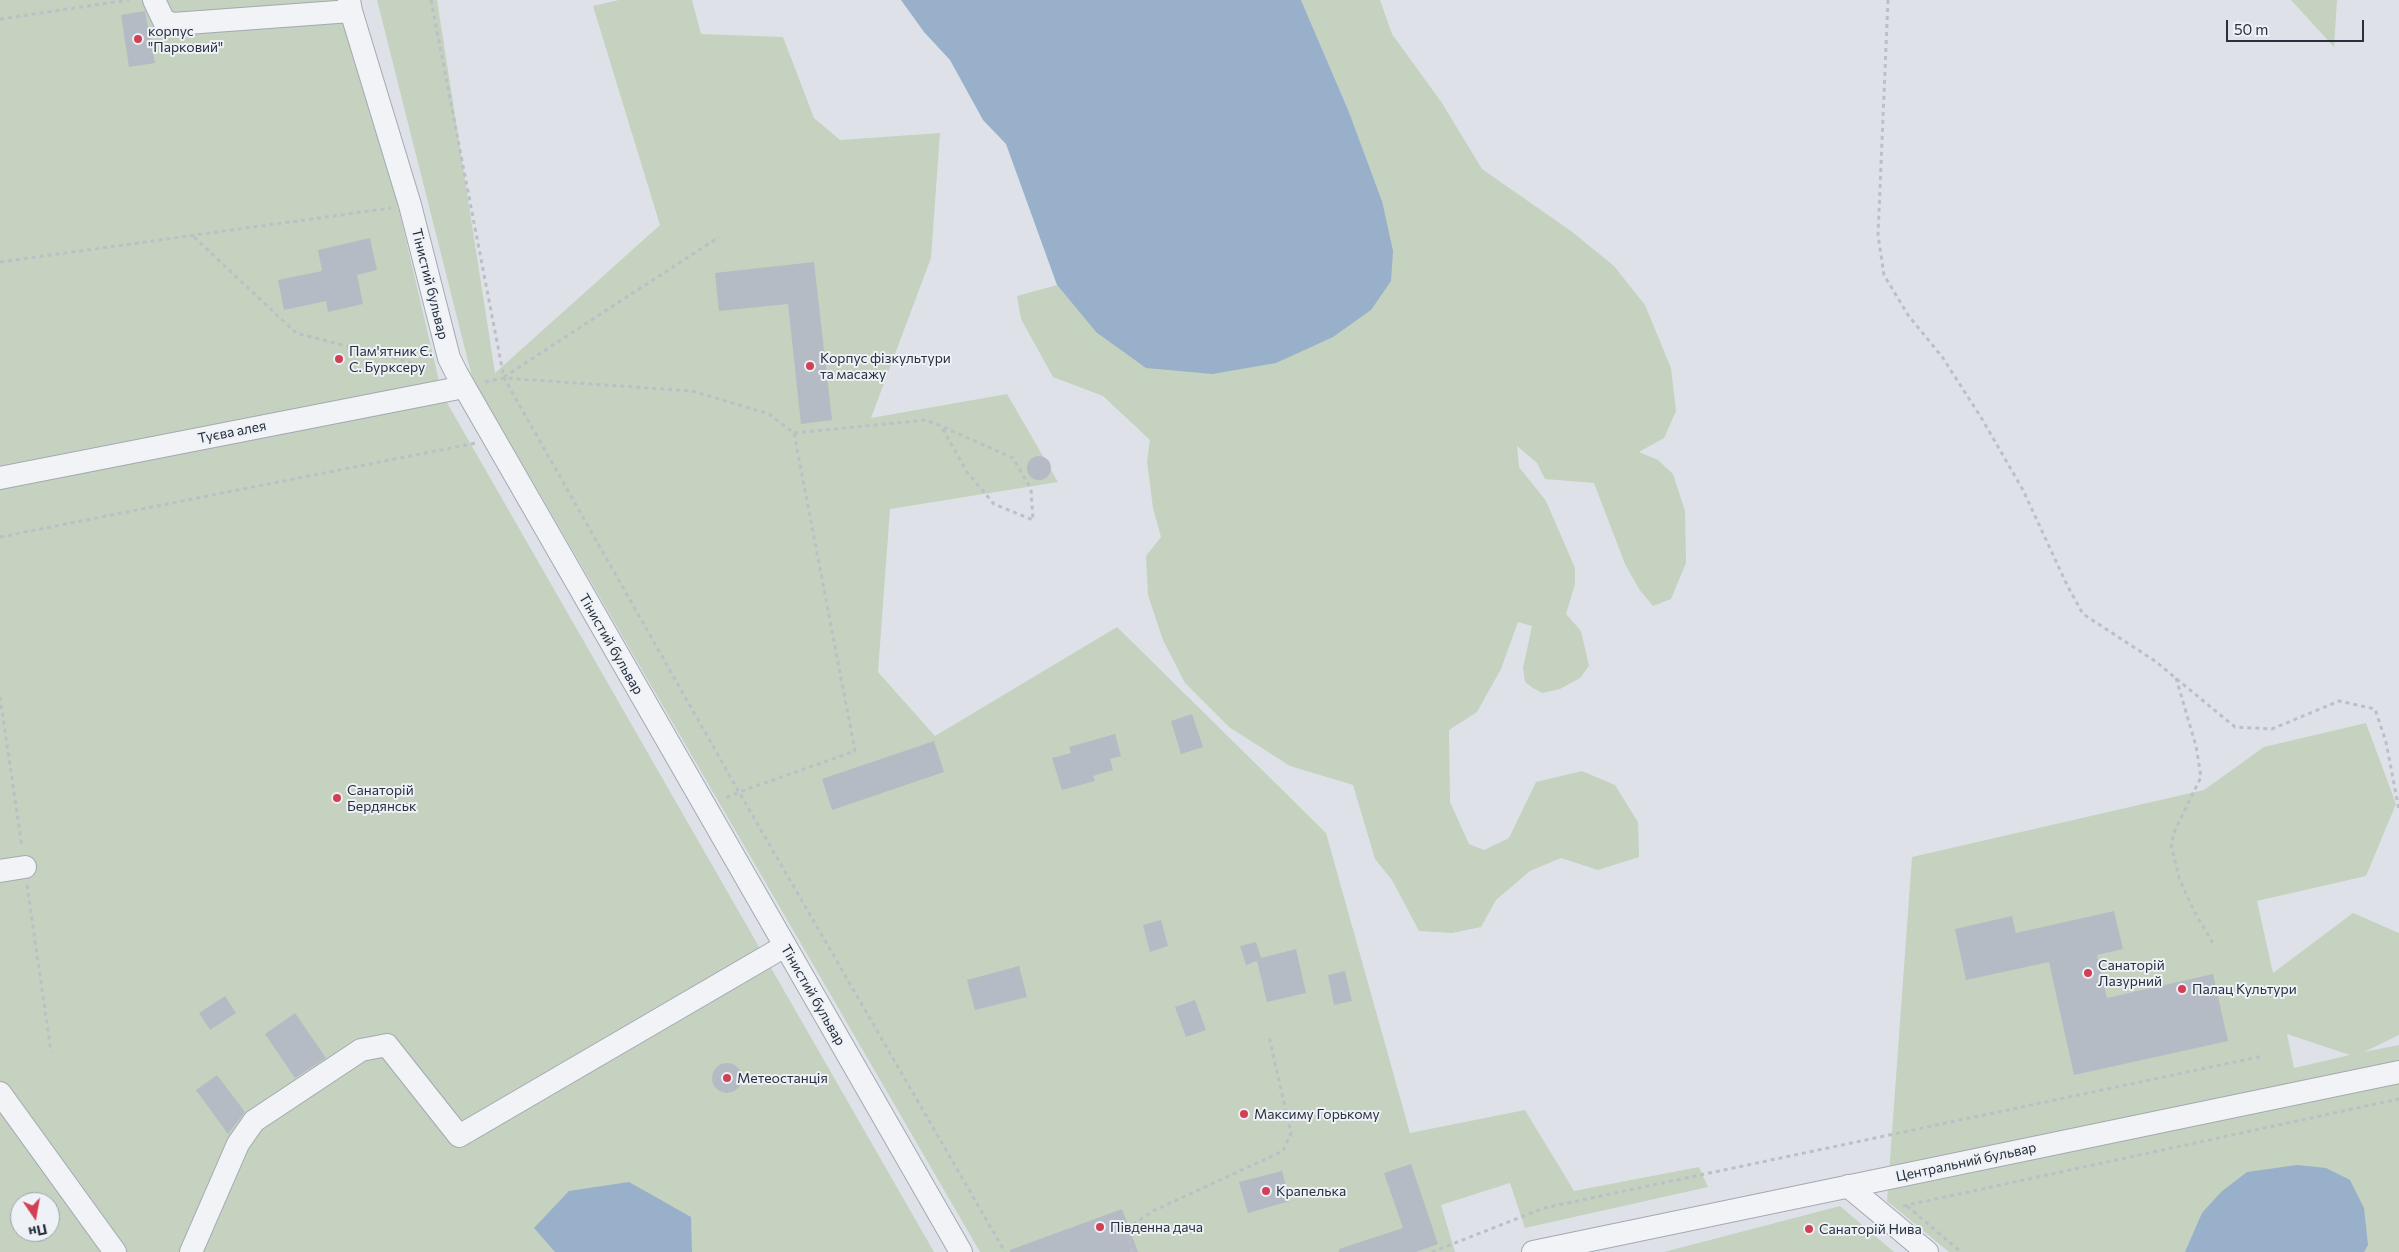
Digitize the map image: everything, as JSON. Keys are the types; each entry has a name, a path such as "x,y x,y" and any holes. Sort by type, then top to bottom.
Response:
{"street":[{"path":"154,0 164,21 173,24 350,5"},
{"name":"Тінистий бульвар","path":"350,5 410,205 449,358 494,440 960,1252"},
{"name":"Туєва алея","path":"0,478 460,380"},
{"path":"0,871 25,867"},
{"path":"191,1252 238,1144 254,1121 361,1050 387,1044 459,1136 785,946"},
{"name":"Центральний бульвар","path":"1533,1252 1560,1249 1848,1186 2399,1072"},
{"path":"0,1093 115,1252"},
{"path":"1848,1186 1928,1252"}],"path":[{"path":"0,19 129,0"},
{"path":"431,0 504,378 739,792 1006,1252"},
{"path":"1888,0 1878,235 1884,275 1908,315 1943,358 1982,419 2023,490 2067,586 2083,614 2155,661 2236,727 2272,729 2339,702 2375,709 2386,742 2399,810"},
{"path":"0,262 410,205"},
{"path":"193,236 296,333 460,380"},
{"path":"504,378 718,237"},
{"path":"504,378 692,391 769,414 794,433 855,752 739,792 706,809"},
{"path":"794,433 926,420 941,426 1013,458 1031,489 1033,520 994,504 967,472 941,426"},
{"path":"0,536 494,440"},
{"path":"2176,678 2196,746 2201,777 2175,830 2171,844 2179,878 2194,911 2214,945"},
{"path":"1132,1252 1126,1229 1153,1210 1283,1151 1290,1133 1269,1037"},
{"path":"1432,1252 1544,1208 2263,1056"},
{"path":"1961,1252 1907,1205 2399,1099"}],"green space":[{"name":"Санаторій Бердянськ","path":"0,0 350,0 442,394 934,1252 0,1252"},
{"path":"377,0 437,0 495,373 660,225 593,6 619,0 692,0 701,34 783,37 814,118 840,140 940,133 931,258 871,418 1007,394 1058,482 890,509 878,672 935,736 1117,627 1326,833 1410,1133 1525,1110 1574,1191 1699,1167 1708,1187 1525,1228 1510,1183 1441,1205 1455,1252 980,1252 472,377"},
{"path":"1301,0 1380,0 1392,34 1442,103 1482,169 1571,231 1614,266 1645,305 1671,368 1676,411 1664,438 1639,452 1658,460 1673,474 1685,511 1686,563 1671,599 1653,606 1639,589 1625,564 1594,483 1545,479 1537,463 1517,446 1519,467 1546,501 1575,568 1575,584 1566,614 1581,631 1589,666 1580,678 1560,689 1542,693 1533,688 1525,682 1523,668 1532,626 1518,622 1501,669 1477,712 1449,730 1450,802 1469,844 1484,850 1509,838 1536,782 1582,771 1615,785 1638,822 1639,857 1598,870 1561,858 1530,871 1496,900 1481,927 1452,933 1419,931 1392,880 1375,859 1353,785 1290,766 1229,727 1185,683 1163,640 1148,595 1146,556 1161,537 1153,508 1147,461 1150,440 1103,396 1053,377 1021,319 1017,296 1057,285 1096,332 1382,201 1349,112"},
{"path":"2291,0 2337,0 2334,47"},
{"name":"Санаторій Лазурний","path":"2366,723 2396,804 2366,876 2257,901 2273,973 2353,913 2399,933 2399,1035 2364,1052 2399,1045 2399,1252 1949,1252 1887,1201 1912,857 2204,790 2264,747","holes":["2287,1034 2350,1055 2294,1068"]},
{"name":"Санаторій Нива","path":"1840,1206 1894,1252 1664,1252"}],"water":[{"path":"901,0 1301,0 1349,112 1382,201 1393,251 1391,281 1371,310 1333,337 1276,363 1212,374 1146,368 1096,332 1057,285 1006,144 983,120 950,60 924,32"},
{"path":"2297,1165 2326,1168 2350,1180 2364,1208 2368,1245 2364,1252 2185,1252 2202,1213 2221,1192 2247,1172"},
{"path":"629,1182 691,1217 692,1252 555,1252 534,1228 569,1191"}],"building":[{"name":"корпус \"Парковий\"","path":"145,11 155,63 129,67 121,15"},
{"path":"370,238 377,270 357,275 363,304 328,312 326,301 284,310 278,280 322,271 318,250"},
{"name":"Корпус фізкультури та масажу","path":"814,262 832,420 801,424 788,304 719,311 715,273"},
{"path":"1039,456 1048,459 1051,468 1048,477 1039,480 1030,477 1027,468 1030,459"},
{"path":"1192,714 1203,747 1181,754 1171,721"},
{"path":"1115,734 1121,756 1110,759 1113,770 1093,776 1095,781 1062,790 1052,758 1071,753 1069,747"},
{"path":"934,741 944,772 832,810 822,779"},
{"name":"Палац Культури","path":"2114,911 2123,949 2097,955 2107,998 2213,974 2228,1041 2074,1075 2049,962 1966,980 1955,929 2012,916 2016,933"},
{"path":"1161,920 1168,946 1150,952 1143,925"},
{"path":"1256,942 1261,958 1296,949 1306,993 1267,1002 1257,961 1246,965 1240,946"},
{"path":"1019,966 1027,997 975,1010 967,980"},
{"path":"1345,971 1352,1001 1334,1005 1328,975"},
{"path":"225,996 236,1013 210,1030 199,1013"},
{"path":"1195,1000 1206,1030 1186,1037 1175,1007"},
{"path":"295,1013 326,1058 295,1078 265,1034"},
{"name":"Метеостанція","path":"727,1063 737,1068 742,1078 737,1088 727,1093 717,1088 712,1078 717,1068"},
{"path":"217,1075 245,1112 228,1134 196,1090"},
{"path":"1411,1164 1438,1244 1416,1252 1339,1252 1339,1249 1403,1228 1384,1173"},
{"path":"1282,1171 1290,1201 1248,1213 1239,1182"},
{"name":"Південна дача","path":"1122,1209 1138,1252 1010,1252 1010,1250"}],"place":[{"name":"корпус \"Парковий\"","path":"138,39"},
{"name":"Пам'ятник Є. С. Бурксеру","path":"339,359"},
{"name":"Корпус фізкультури та масажу","path":"810,366"},
{"name":"Санаторій Бердянськ","path":"337,798"},
{"name":"Санаторій Лазурний","path":"2088,973"},
{"name":"Палац Культури","path":"2182,989"},
{"name":"Метеостанція","path":"727,1078"},
{"name":"Максиму Горькому","path":"1244,1114"},
{"name":"Крапелька","path":"1266,1191"},
{"name":"Південна дача","path":"1100,1227"},
{"name":"Санаторій Нива","path":"1809,1229"}]}
